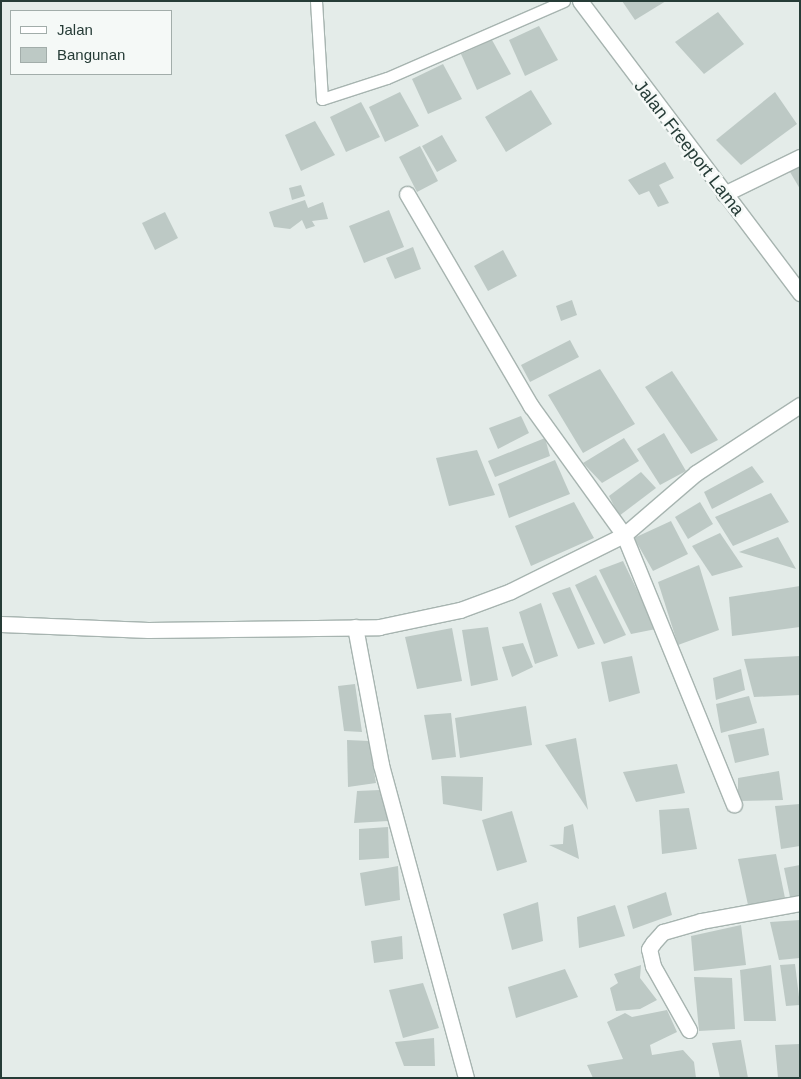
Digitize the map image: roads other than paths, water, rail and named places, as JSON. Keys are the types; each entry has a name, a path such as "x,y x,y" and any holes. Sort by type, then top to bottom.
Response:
{"street":[{"name":"Jalan Freeport Lama","path":"580,1 800,293"},
{"path":"724,194 800,157"},
{"path":"407,194 531,406 624,535 734,804"},
{"path":"1,624 148,630 378,627 412,622 511,591 624,535 696,473 800,405"},
{"path":"355,627 381,765 466,1078"},
{"path":"689,1030 653,966 649,949 653,943 663,932 701,921 800,903"}],"lane":[{"path":"316,1 322,99 386,78 564,1"}]}
